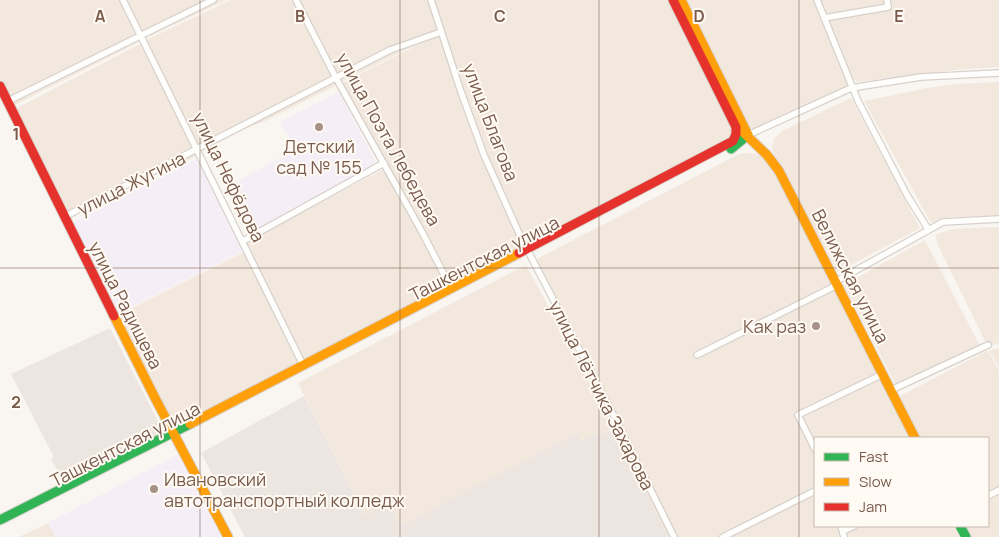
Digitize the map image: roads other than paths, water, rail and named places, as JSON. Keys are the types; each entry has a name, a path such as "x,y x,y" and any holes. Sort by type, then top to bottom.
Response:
{"main road":[{"name":"Велижская улица","path":"673,0 742,130 767,155 779,171 914,437"},
{"name":"Велижская улица","path":"681,0 742,130"},
{"name":"улица Радищева","path":"0,86 174,435 228,537"},
{"name":"Ташкентская улица","path":"0,526 734,144 742,130"},
{"path":"734,144 735,138 742,130"},
{"name":"Ташкентская улица","path":"0,520 174,435"}],"street":[{"name":"улица Нефёдова","path":"123,0 304,367"},
{"path":"8,101 213,0"},
{"name":"улица Поэта Лебедева","path":"296,0 336,78 452,290"},
{"name":"улица Благова","path":"431,0 484,155 528,251"},
{"path":"816,0 851,88 878,142 928,229"},
{"path":"824,18 888,7 887,0"},
{"name":"улица Жугина","path":"64,217 390,50 441,32"},
{"name":"Ташкентская улица","path":"742,130 851,88 921,77 999,73"},
{"path":"243,241 384,163"},
{"path":"697,356 836,284 943,222 999,219"},
{"name":"улица Лётчика Захарова","path":"528,251 614,416 674,537"},
{"path":"891,390 988,345"},
{"path":"814,447 798,415 882,374"},
{"path":"723,537 814,492"}],"place":[{"name":"Детский сад № 155","path":"319,127"},
{"name":"Как раз","path":"816,326"},
{"name":"Ивановский автотранспортный колледж","path":"154,489"}]}
